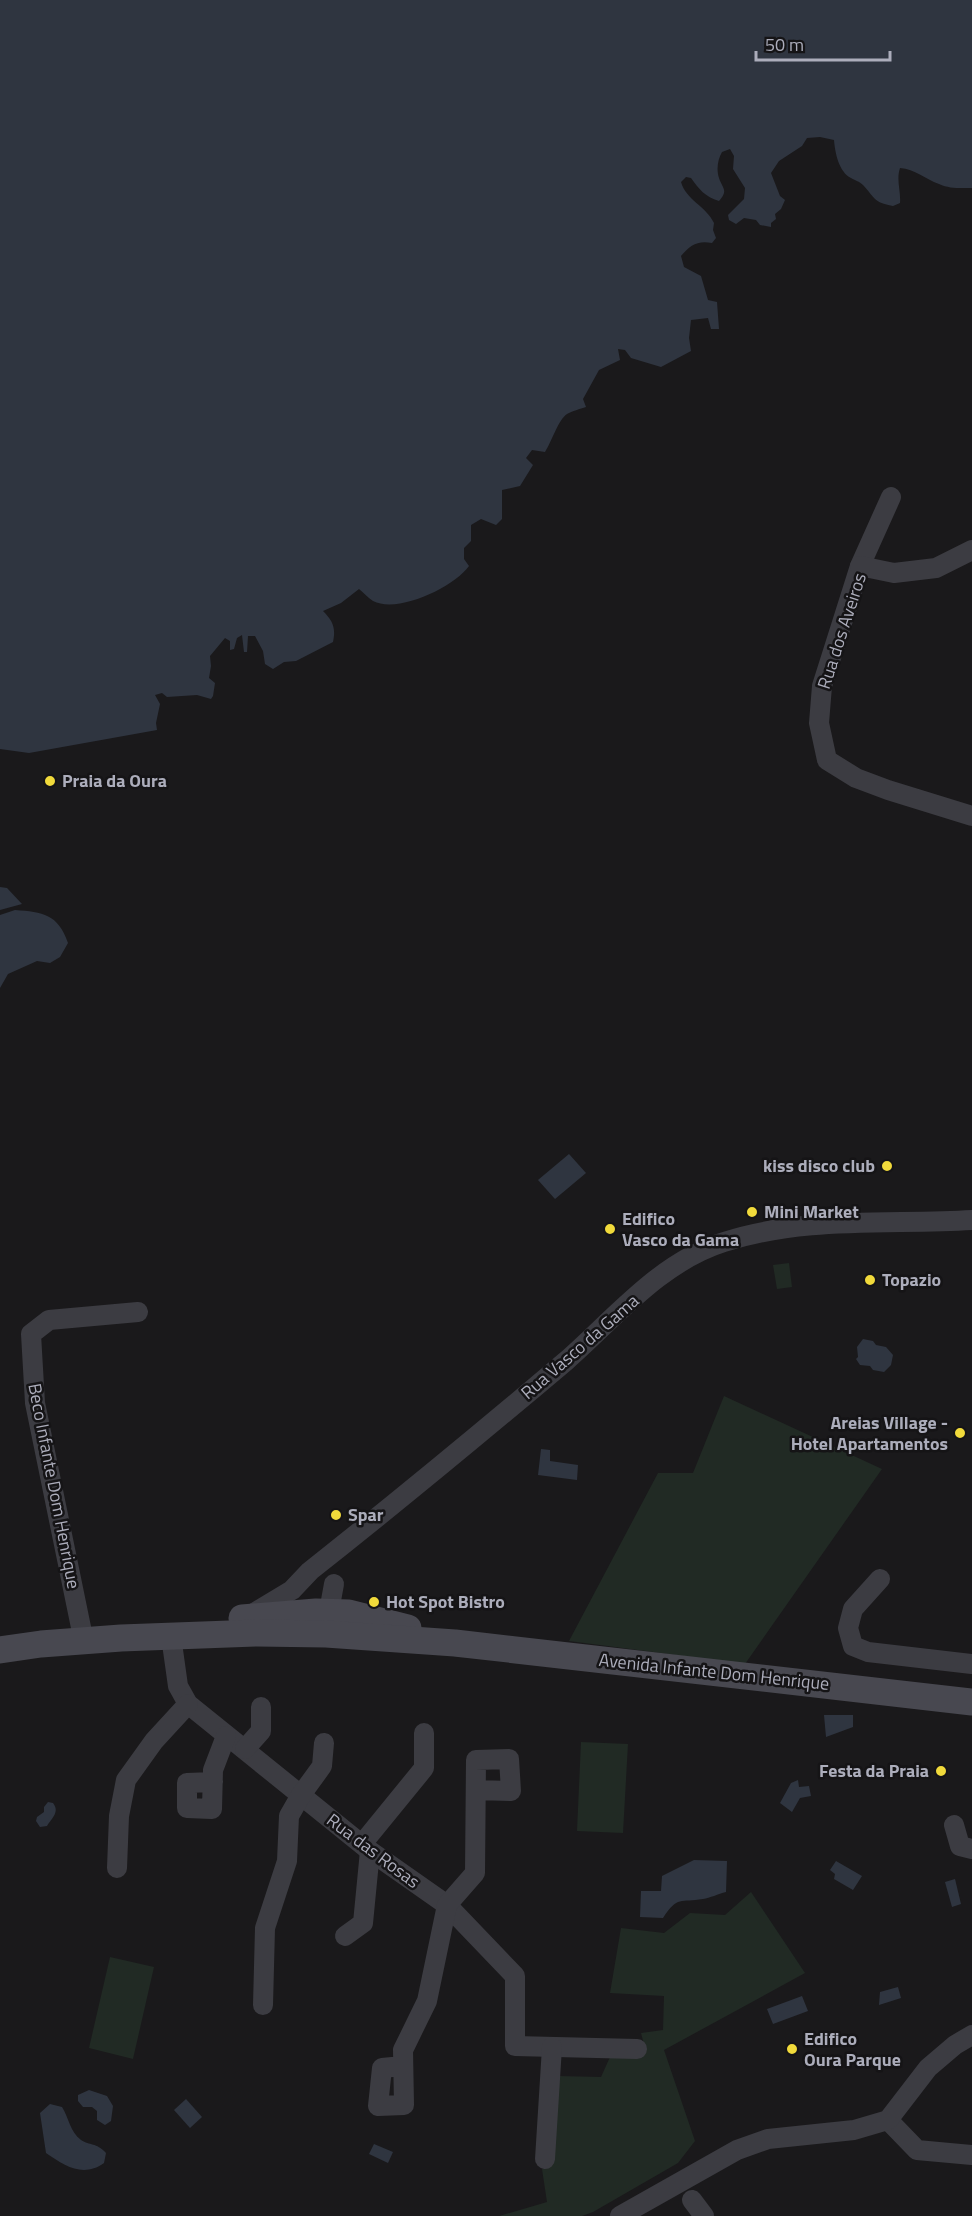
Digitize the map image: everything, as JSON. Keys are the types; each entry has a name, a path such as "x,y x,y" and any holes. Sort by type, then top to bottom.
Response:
{"street":[{"path":"860,566 891,497"},
{"name":"Rua dos Aveiros","path":"972,550 936,568 894,573 860,566 822,686 819,723 827,760 856,778 972,816"},
{"name":"Rua Vasco da Gama","path":"310,1609 310,1571 567,1359 686,1257 724,1242 777,1229 834,1224 972,1220"},
{"name":"Beco Infante Dom Henrique","path":"84,1642 35,1403 31,1334 49,1320 138,1312"},
{"path":"310,1609 330,1606 342,1558 355,1535"},
{"path":"880,1579 853,1610 848,1628 853,1646 868,1652 972,1664"},
{"path":"334,1584 341,1598 359,1615"},
{"path":"310,1609 384,1630 401,1640"},
{"name":"Avenida Infante Dom Henrique","path":"243,1625 310,1609 359,1615 455,1643"},
{"name":"Avenida Infante Dom Henrique","path":"0,1650 41,1644 171,1636 221,1621 326,1634 455,1643 972,1702"},
{"name":"Rua das Rosas","path":"171,1636 178,1686 188,1704 366,1847 447,1905 515,1976 515,2046 637,2049"},
{"name":"Avenida Infante Dom Henrique","path":"0,1638 41,1644"},
{"path":"117,1868 119,1816 126,1780 154,1741 188,1704"},
{"path":"245,1749 261,1731 261,1707"},
{"path":"345,1936 363,1923 366,1847 424,1768 424,1732"},
{"path":"213,1782 213,1770 226,1736"},
{"path":"263,2004 265,1928 287,1861 289,1816 322,1766 324,1743"},
{"path":"404,2066 403,2050 427,2001 447,1905 475,1873 476,1790"},
{"path":"954,1825 960,1846 972,1849"},
{"path":"620,2216 738,2150 768,2139 854,2130 888,2120 928,2068 955,2045 972,2035"},
{"path":"545,2159 552,2047"},
{"path":"888,2120 917,2150 972,2155"},
{"path":"692,2200 704,2216"}],"shaded area":[{"path":"0,0 972,0 972,188 947,187 910,170 900,168 898,177 900,203 893,206 887,205 875,199 862,184 843,171 834,140 820,137 807,138 802,146 779,161 771,173 780,196 785,200 781,209 775,214 776,219 771,223 771,227 760,225 756,220 744,218 736,224 729,220 728,215 744,199 745,188 733,169 734,156 730,149 722,152 718,171 724,192 719,201 703,192 691,178 686,177 681,182 687,194 714,223 713,230 716,238 712,243 695,244 681,256 684,267 701,276 708,300 717,302 719,329 711,329 708,318 691,320 689,338 691,351 661,367 631,358 625,350 618,349 620,360 599,370 583,399 586,407 564,417 545,452 532,450 526,458 533,465 520,486 502,490 502,519 496,525 481,519 471,525 471,541 464,548 464,559 469,566 462,574 439,590 396,604 373,601 359,589 341,603 323,611 333,625 333,642 296,661 284,662 273,669 265,664 263,651 255,636 248,636 247,652 244,652 242,635 237,638 234,649 230,650 230,641 225,638 210,656 209,678 215,683 211,699 197,695 167,697 162,693 155,695 160,704 157,730 29,753 0,749"},
{"path":"0,887 7,888 22,904 0,910"},
{"path":"15,910 48,916 59,926 68,943 60,957 50,963 37,961 8,974 0,988 0,915"},
{"path":"569,1154 586,1173 555,1199 538,1180"},
{"path":"789,1263 792,1287 777,1289 773,1265"},
{"path":"863,1339 886,1347 893,1355 891,1365 884,1372 873,1370 870,1366 860,1365 856,1359 858,1357 857,1347"},
{"path":"724,1396 882,1469 745,1664 569,1641 658,1473 693,1473"},
{"path":"541,1449 550,1450 550,1461 578,1465 577,1480 538,1475"},
{"path":"824,1715 853,1715 853,1727 826,1737"},
{"path":"581,1742 628,1744 623,1833 577,1831"},
{"path":"798,1780 799,1787 809,1786 811,1796 800,1798 792,1812 780,1803 791,1783"},
{"path":"48,1802 53,1803 56,1809 47,1826 40,1827 36,1821 37,1817 44,1812 44,1807"},
{"path":"694,1860 727,1861 726,1892 706,1898 680,1901 672,1906 663,1918 640,1917 641,1891 661,1891 662,1876"},
{"path":"836,1861 862,1876 853,1890 834,1879 835,1874 830,1870"},
{"path":"955,1879 961,1904 952,1907 945,1882"},
{"path":"751,1892 805,1973 664,2050 695,2141 678,2163 593,2212 582,2216 499,2216 547,2202 542,2169 552,2164 558,2076 601,2077 610,2057 646,2052 641,2033 663,2030 664,1996 610,1993 621,1928 664,1933 690,1913 725,1915"},
{"path":"110,1957 154,1967 133,2059 89,2048"},
{"path":"898,1987 901,1998 879,2005 880,1992"},
{"path":"802,1996 808,2011 773,2024 767,2009"},
{"path":"89,2090 107,2096 113,2106 111,2121 105,2125 97,2120 97,2111 92,2107 83,2107 78,2101 78,2095"},
{"path":"186,2099 202,2117 190,2128 174,2110"},
{"path":"50,2104 62,2107 77,2137 99,2147 106,2153 104,2163 89,2170 81,2170 67,2166 46,2153 40,2113"},
{"path":"374,2144 393,2152 388,2163 369,2154"}],"place":[{"name":"Praia da Oura","path":"50,781"},
{"name":"kiss disco club","path":"887,1166"},
{"name":"Mini Market","path":"752,1212"},
{"name":"Edifico Vasco da Gama","path":"610,1229"},
{"name":"Topazio","path":"870,1280"},
{"name":"Areias Village - Hotel Apartamentos","path":"960,1433"},
{"name":"Spar","path":"336,1515"},
{"name":"Hot Spot Bistro","path":"374,1602"},
{"name":"Festa da Praia","path":"941,1771"},
{"name":"Edifico Oura Parque","path":"792,2049"}]}
